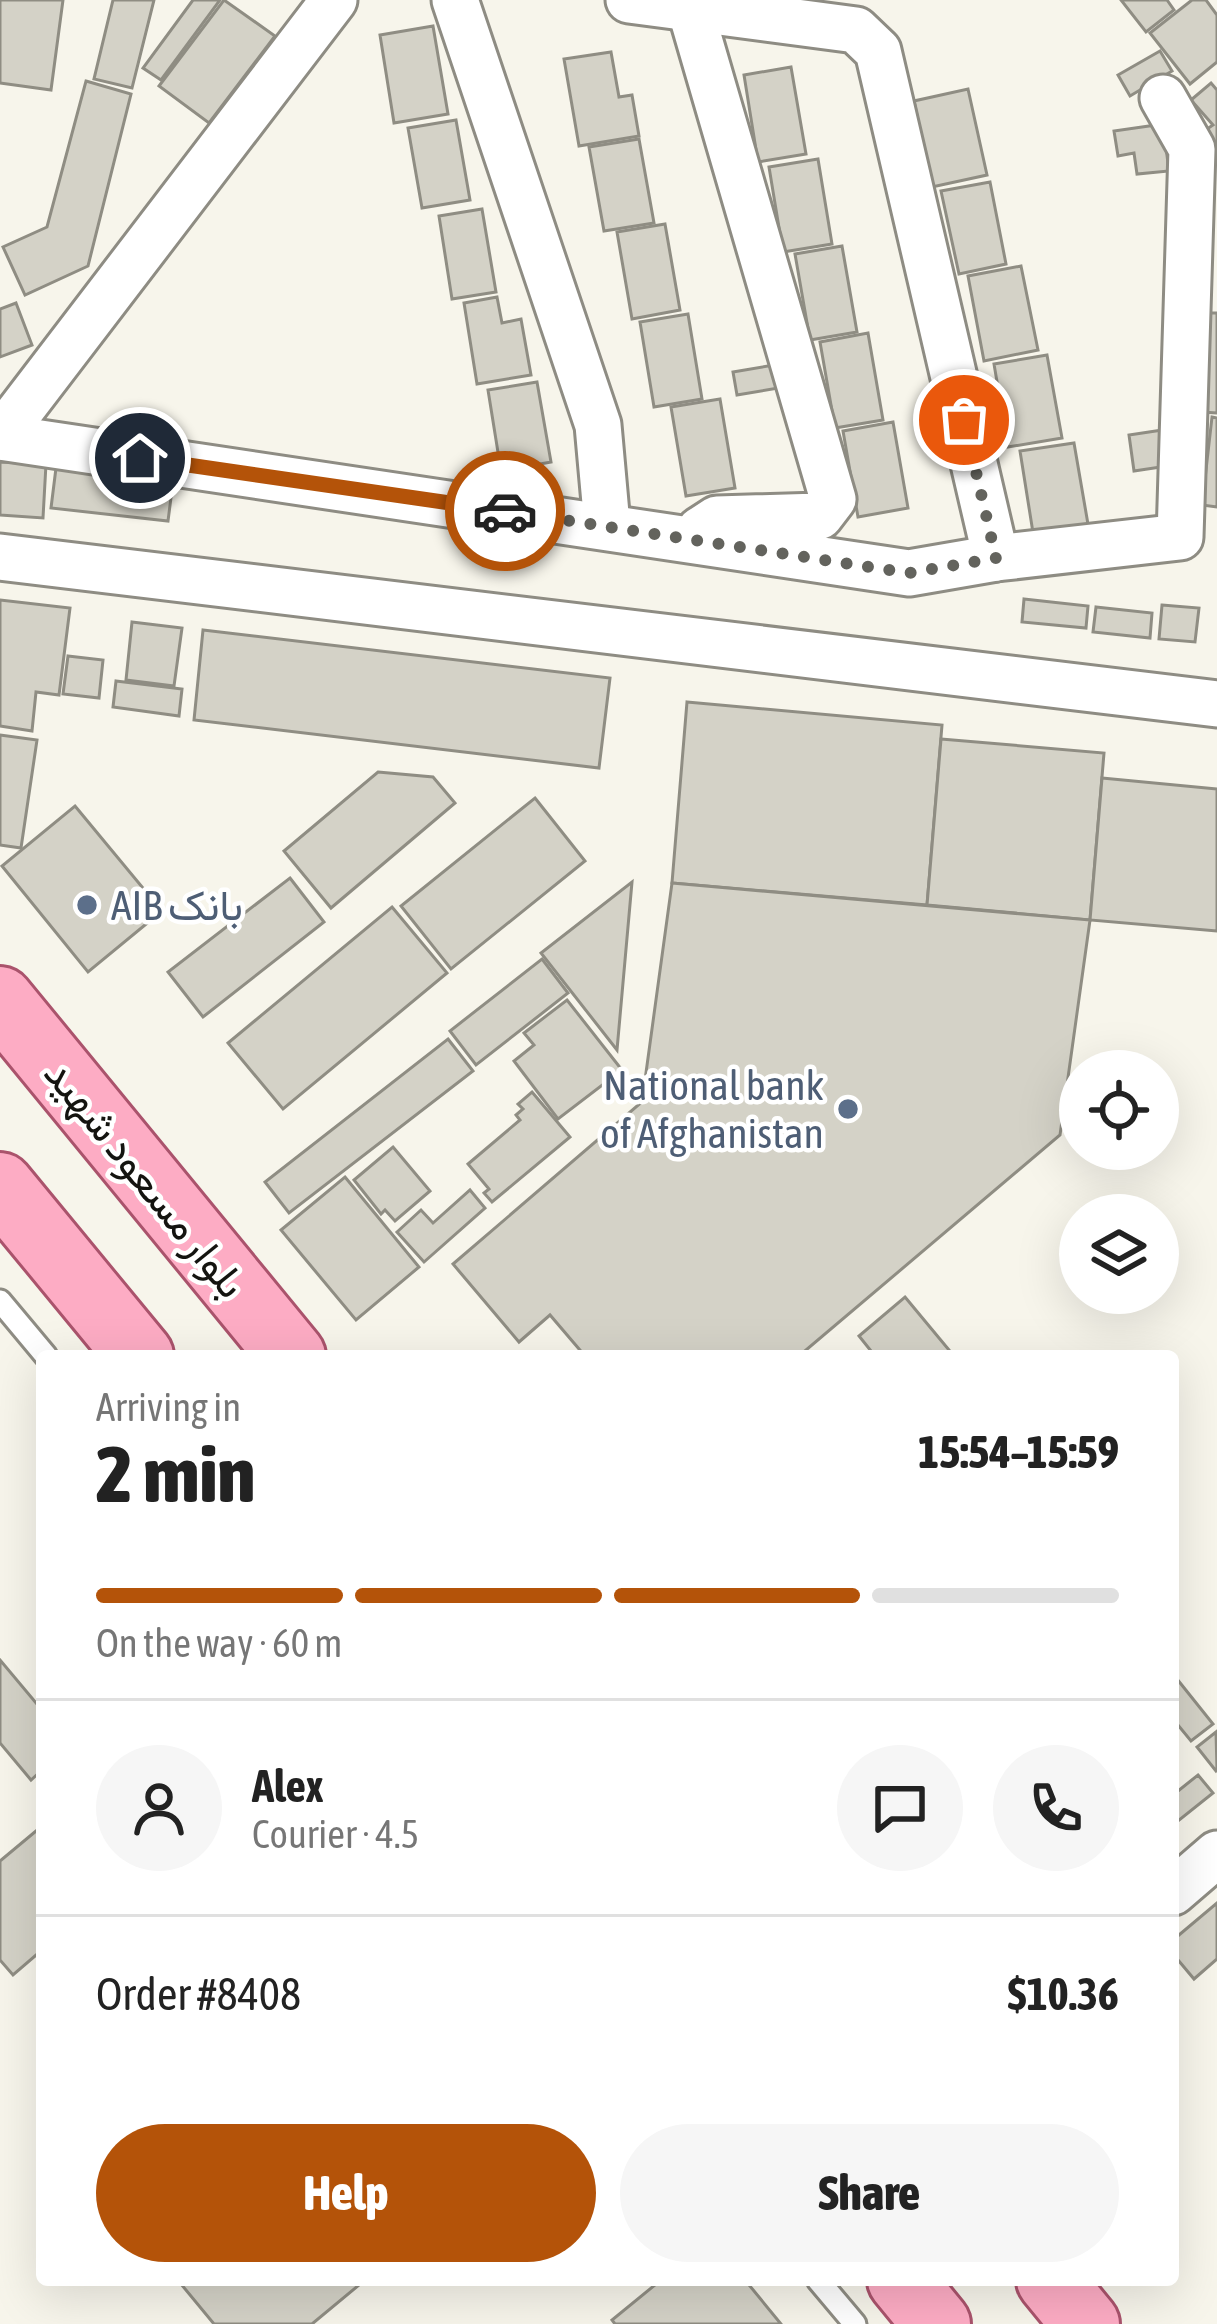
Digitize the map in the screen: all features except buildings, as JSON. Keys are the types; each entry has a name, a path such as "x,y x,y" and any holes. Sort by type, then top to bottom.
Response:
{"main road":[{"name":"بلوار مسعود شهید","path":"0,1000 287,1350"},
{"path":"0,1186 135,1350"},
{"path":"906,2286 938,2324"},
{"path":"1055,2286 1086,2324"}],"street":[{"path":"334,0 0,437 909,573 1180,537 1192,149 1162,98"},
{"path":"454,0 598,425 608,525"},
{"path":"628,0 856,30 878,51 996,558"},
{"path":"687,538 717,519 820,516 833,499 690,8"},
{"path":"0,556 1217,704"},
{"path":"1179,1887 1217,1854"}],"lane":[{"path":"0,1300 41,1350"},
{"path":"823,2286 855,2324"}],"way so far":[{"path":"505,511 909,573 996,558 964,420"}],"place":[{"name":"AIB بانک","path":"87,905"},
{"name":"National bank of Afghanistan","path":"848,1109"}],"route":[{"path":"140,458 505,511"}]}
